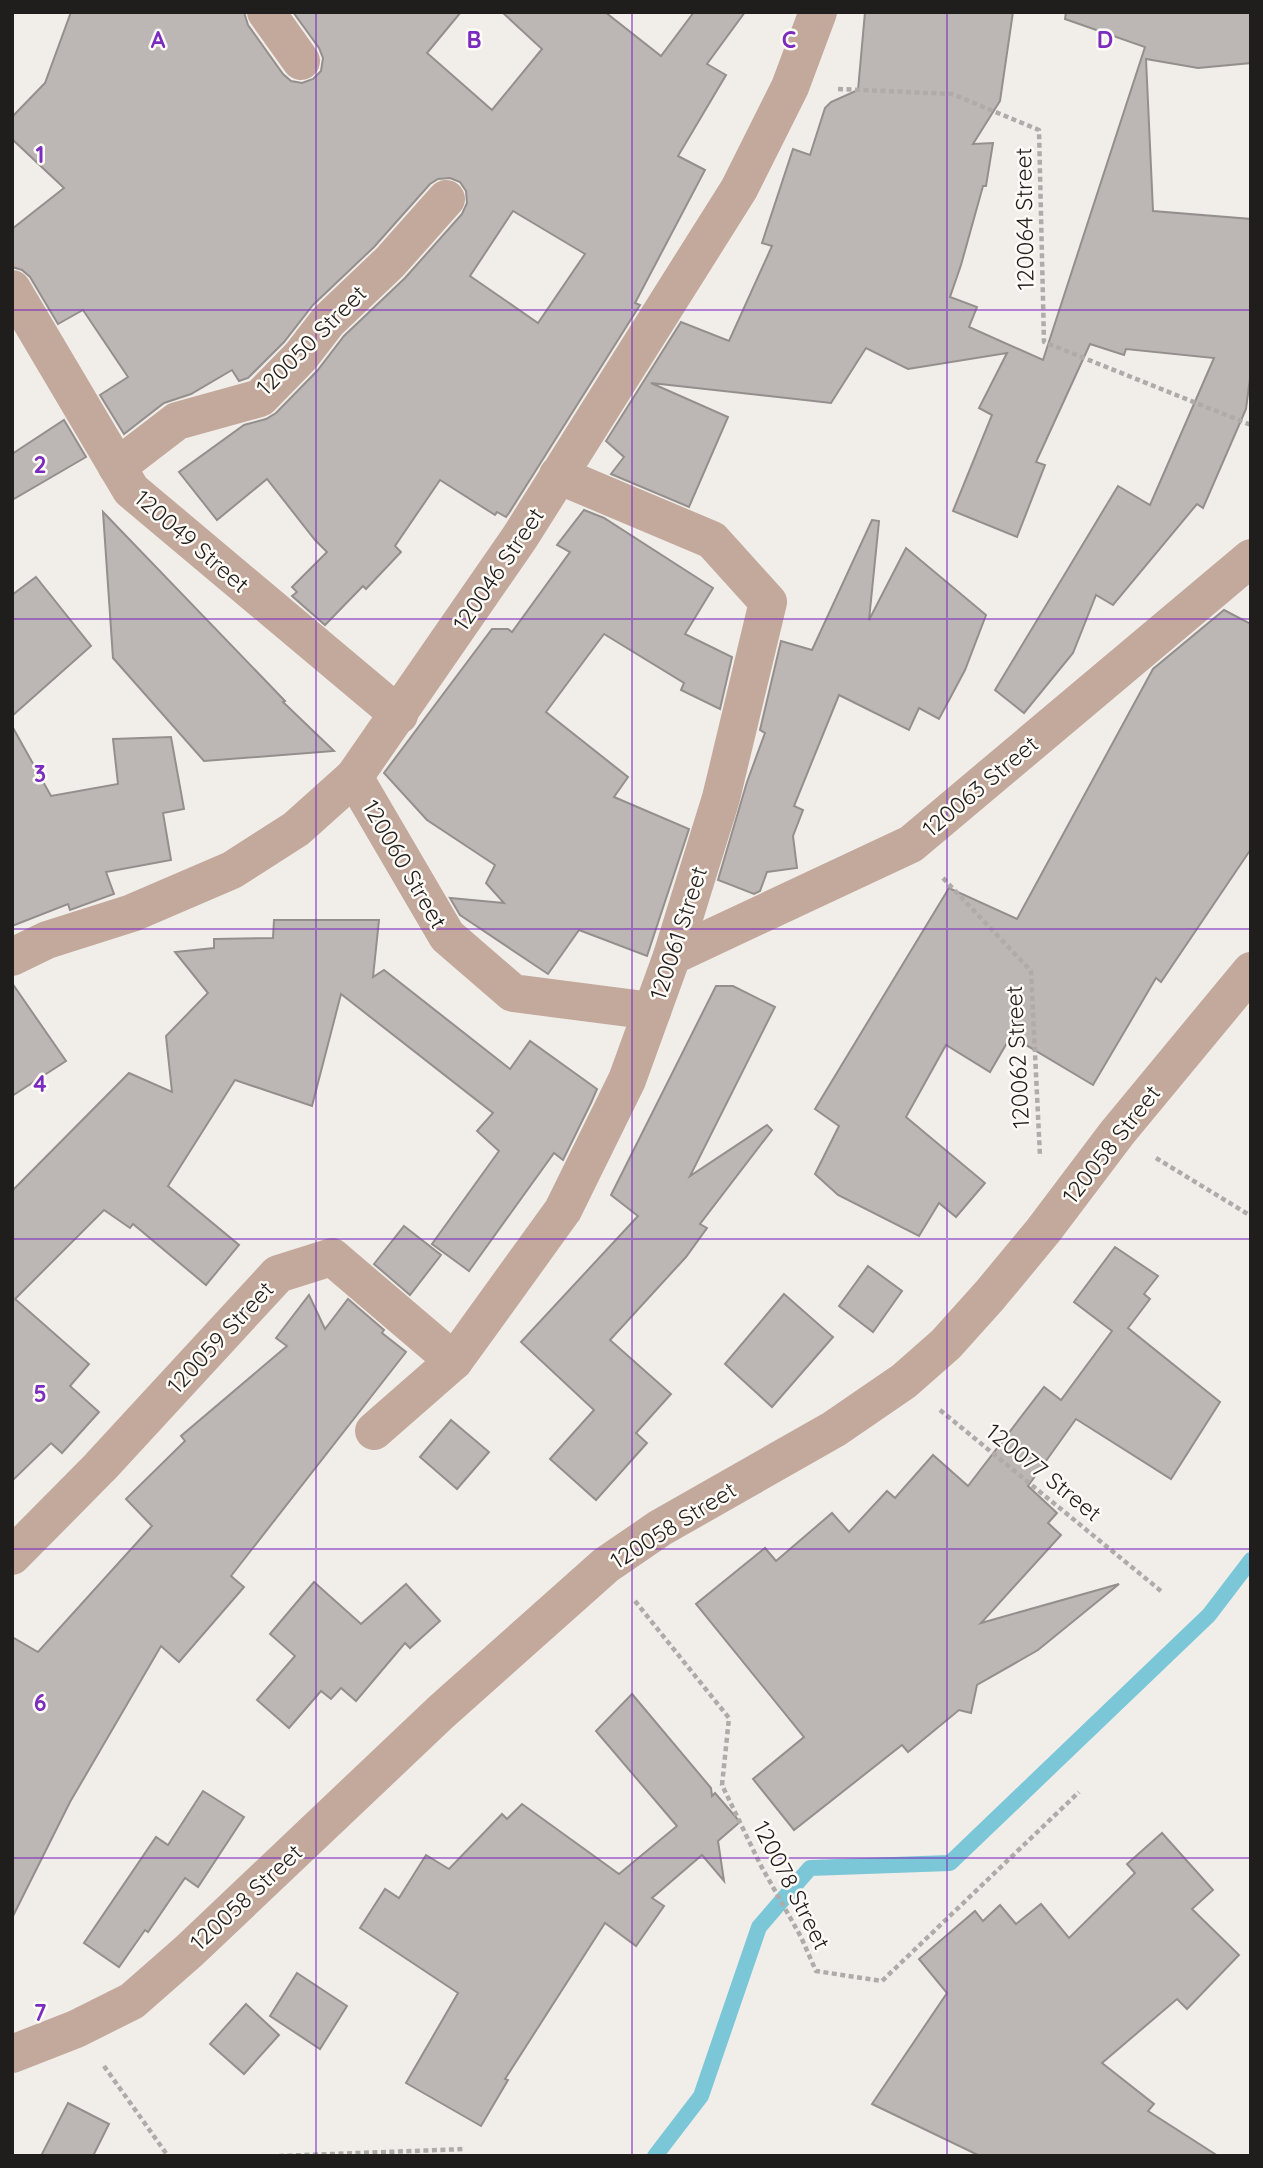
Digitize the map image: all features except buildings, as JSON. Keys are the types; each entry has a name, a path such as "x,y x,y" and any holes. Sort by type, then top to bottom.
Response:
{"street":[{"path":"266,12 301,61"},
{"name":"120046 Street","path":"15,950 132,913 232,870 296,829 354,777 520,537 739,189 790,87 818,12"},
{"name":"120050 Street","path":"117,467 177,421 260,398 301,356 328,321 390,262 446,199"},
{"name":"120049 Street","path":"12,289 131,490 399,715"},
{"name":"120061 Street","path":"374,1431 454,1361 563,1210 627,1080 672,956 721,798 768,602 712,540 558,475"},
{"name":"120063 Street","path":"672,956 911,844 1251,558"},
{"name":"120060 Street","path":"354,777 447,936 513,993 652,1011"},
{"name":"120058 Street","path":"12,2054 76,2029 132,2001 441,1712 606,1565 660,1528 834,1429 904,1381 946,1344 990,1295 1044,1231 1117,1133 1251,971"},
{"name":"120059 Street","path":"12,1556 100,1467 278,1274 332,1257 454,1361"}],"path":[{"name":"120064 Street","path":"790,87 952,94 1039,130 1044,342 1251,425"},
{"name":"120062 Street","path":"911,844 1031,971 1044,1231"},
{"path":"1117,1133 1251,1216"},
{"name":"120077 Street","path":"904,1381 1161,1591"},
{"name":"120078 Street","path":"606,1565 729,1718 722,1785 816,1971 881,1980 1079,1792"},
{"path":"76,2029 168,2156"},
{"path":"279,2156 465,2149"}],"waterway":[{"path":"655,2156 701,2096 759,1927 810,1868 950,1863 1209,1615 1251,1560"}]}
